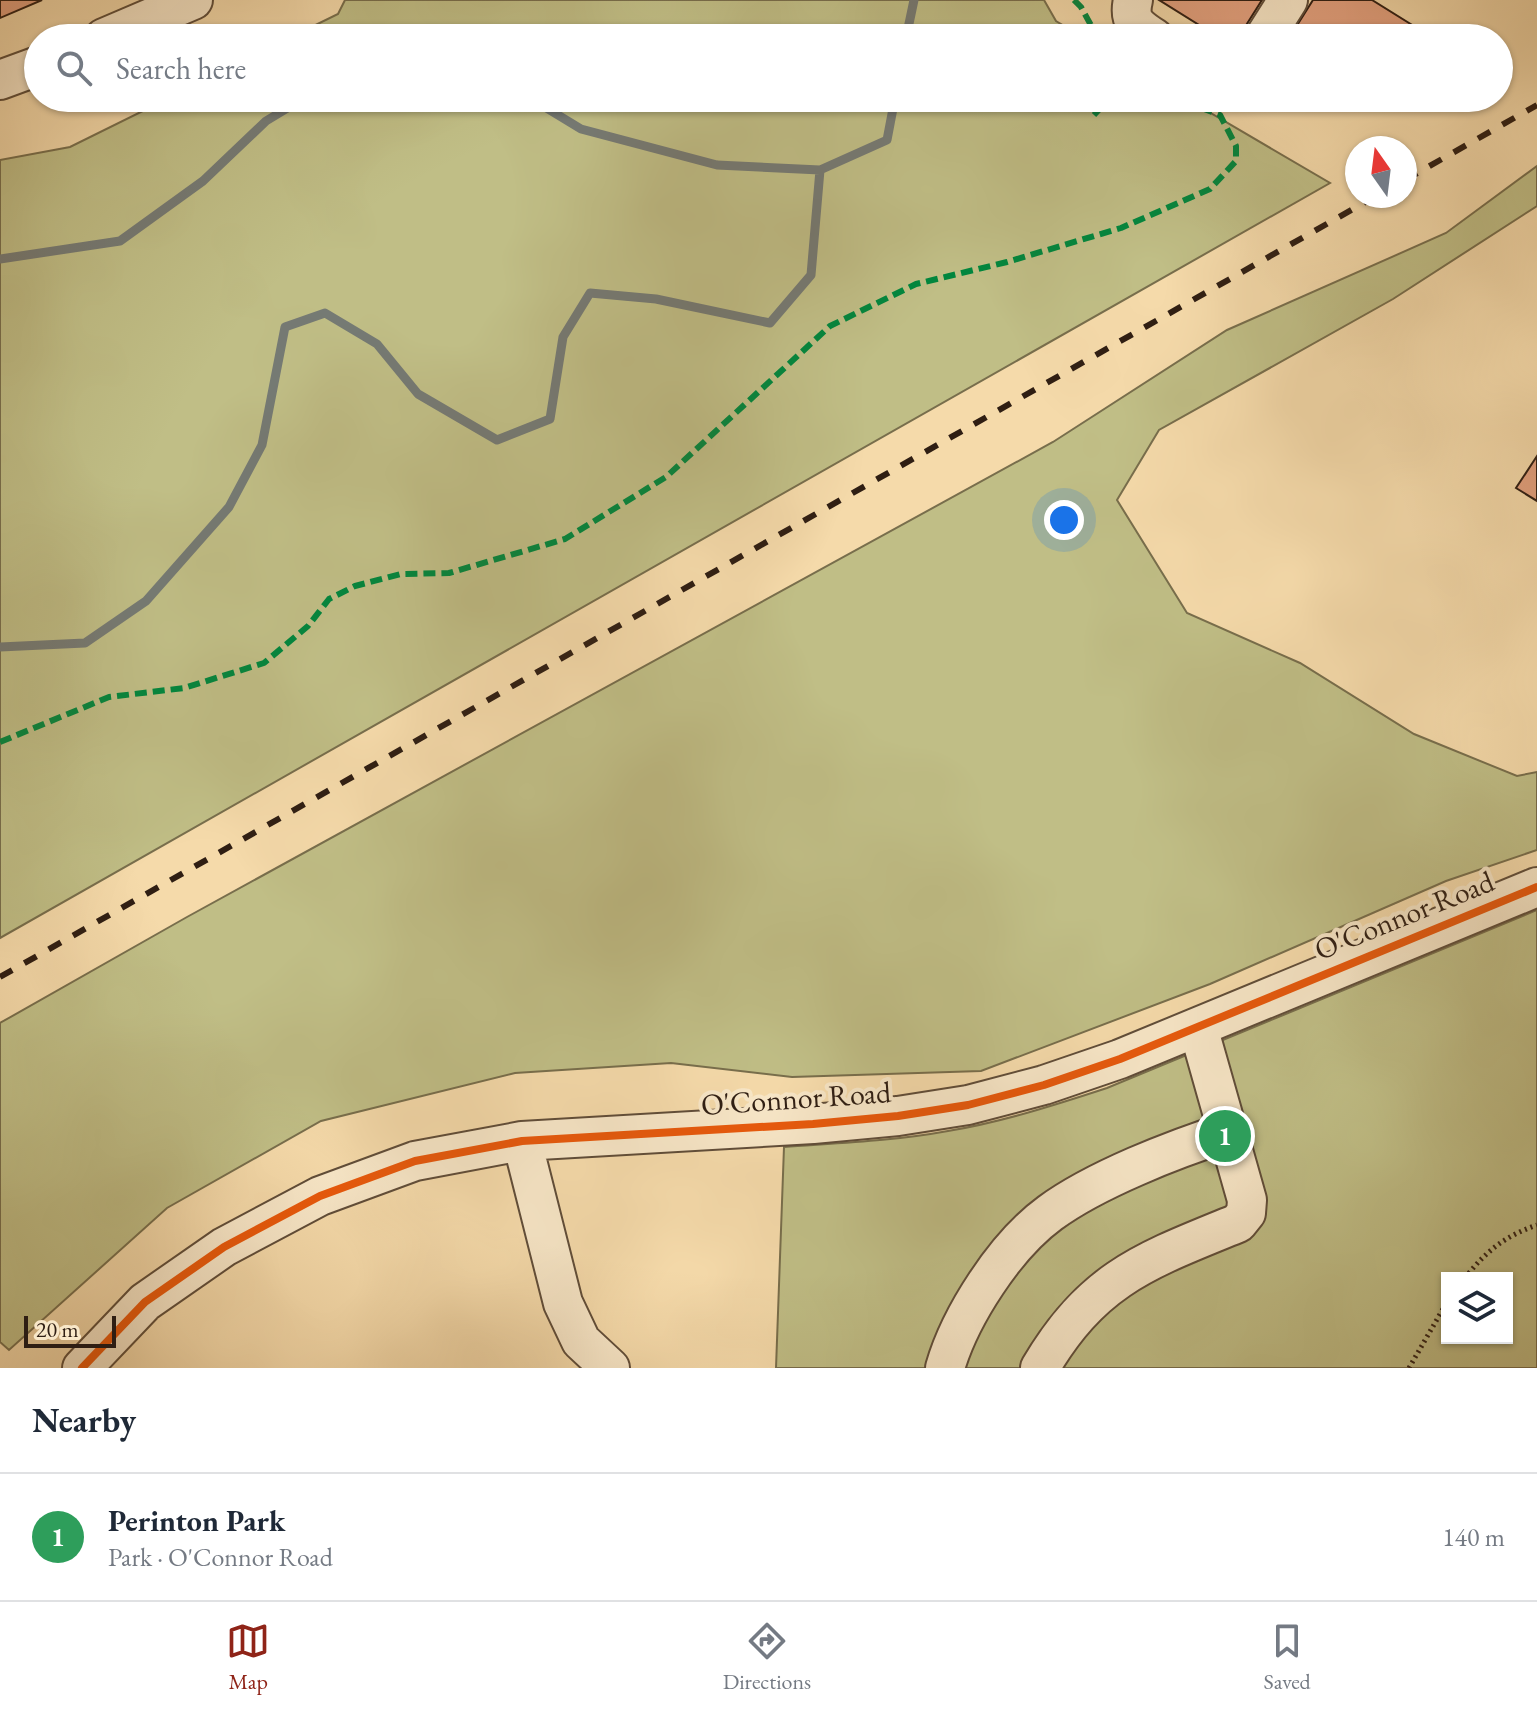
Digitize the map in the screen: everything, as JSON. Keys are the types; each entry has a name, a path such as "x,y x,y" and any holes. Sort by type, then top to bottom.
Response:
{"street":[{"path":"137,24 193,0"},
{"path":"1133,0 1130,15 1135,24"},
{"path":"1273,24 1288,0"},
{"path":"0,80 24,71"},
{"name":"O'Connor Road","path":"82,1368 145,1302 224,1247 320,1196 415,1161 522,1141 813,1124 898,1116 968,1105 1044,1085 1120,1059 1537,887"},
{"path":"1040,1368 1077,1313 1110,1283 1150,1259 1238,1223 1246,1213 1247,1200 1198,1027"},
{"path":"945,1368 951,1345 979,1296 1013,1248 1050,1213 1158,1157 1228,1132"},
{"path":"522,1141 563,1303 581,1341 610,1368"}],"path":[{"path":"1470,1272 1484,1254 1512,1234 1537,1225"},
{"path":"1409,1368 1441,1312"}],"shaded area":[{"path":"345,0 1044,0 1061,24 318,24 338,14"},
{"path":"141,112 1209,112 1330,183 0,938 0,160 70,147"},
{"path":"1537,166 1537,206 1393,299 1159,430 1117,500 1187,613 1300,663 1414,734 1517,776 1537,772 1537,850 1446,881 1210,984 981,1071 792,1077 671,1063 515,1073 321,1121 167,1208 9,1350 0,1342 0,1023 187,917 1053,442 1227,330 1446,233"},
{"path":"1537,910 1537,1368 776,1368 784,1147 948,1131 1048,1107 1107,1088"}],"building":[{"path":"0,0 42,0 0,18"},
{"path":"1159,0 1262,0 1247,24 1198,24"},
{"path":"1313,0 1372,0 1411,24 1298,24"},
{"path":"1537,456 1537,501 1516,488"}],"waterway":[{"path":"909,24 914,0"},
{"path":"0,259 120,241 203,181 266,121 281,112"},
{"path":"553,112 581,129 717,165 820,170 887,140 892,112"},
{"path":"0,647 85,643 146,601 229,507 262,445 285,327 325,313 377,344 418,394 497,440 550,419 563,337 590,293 656,299 770,323 811,275 820,170"}],"railway":[{"path":"1417,173 1537,105"},
{"path":"0,977 1355,208"}],"marked path":[{"path":"1074,0 1090,24"},
{"path":"1094,115 1097,112"},
{"path":"0,742 109,697 184,688 264,663 308,626 329,599 355,586 401,574 449,573 565,539 666,477 830,326 916,284 1007,262 1121,228 1210,189 1236,161 1236,146 1220,115 1212,112"}],"cycle path":[{"path":"82,1368 145,1302 224,1247 320,1196 415,1161 522,1141 813,1124 898,1116 968,1105 1044,1085 1120,1059 1537,887"}],"place":[{"name":"Perinton Park","path":"1225,1136"}]}
